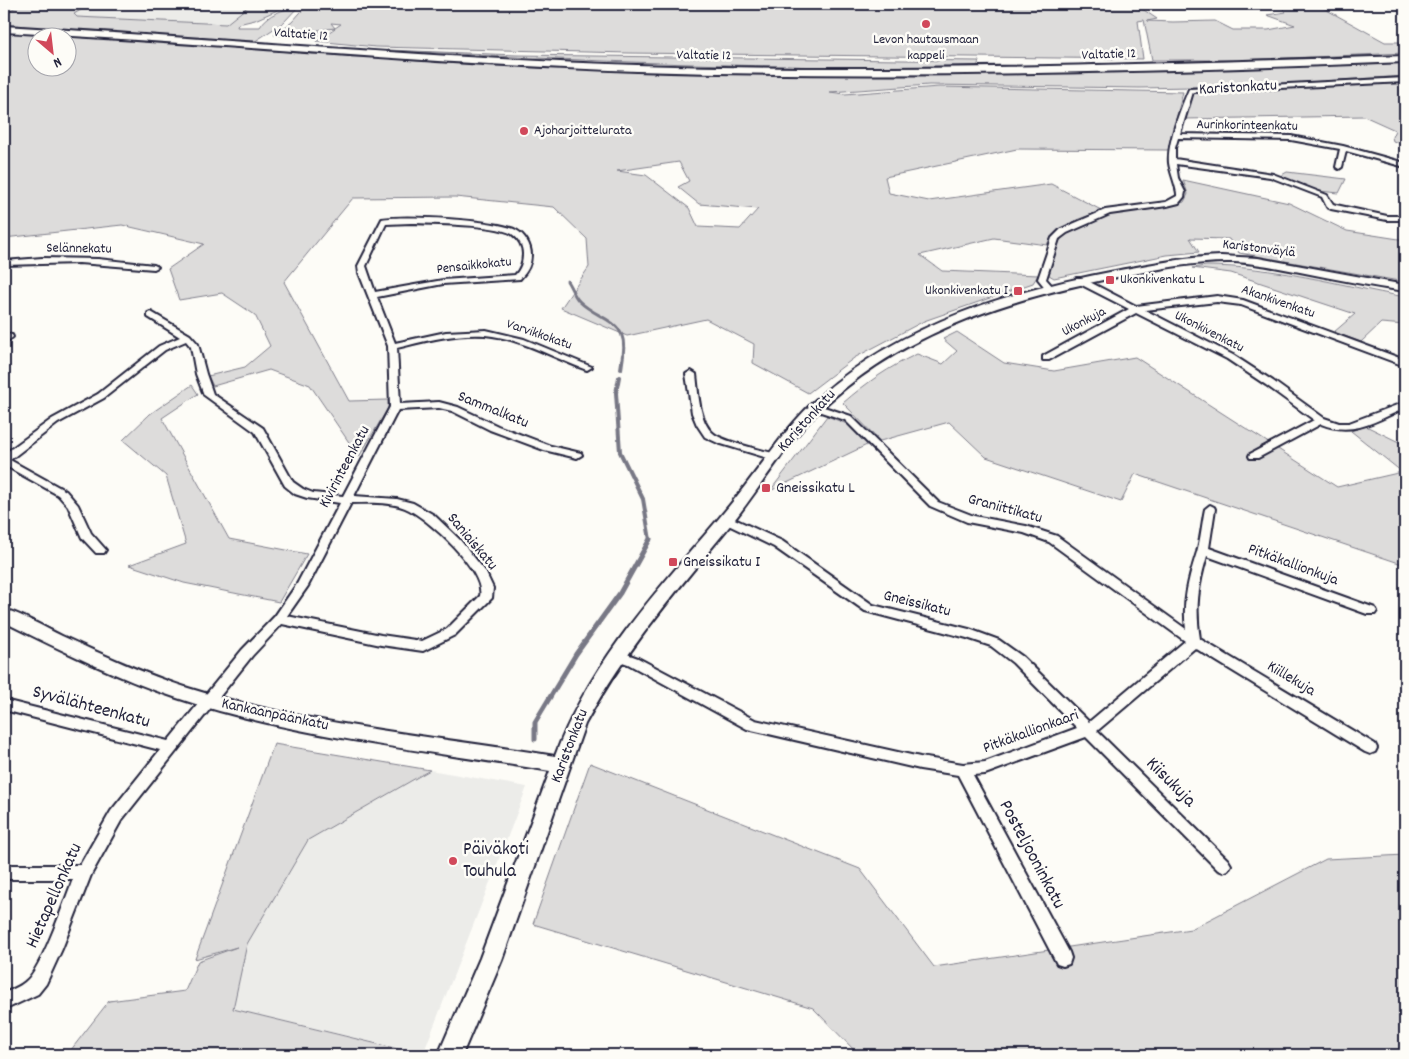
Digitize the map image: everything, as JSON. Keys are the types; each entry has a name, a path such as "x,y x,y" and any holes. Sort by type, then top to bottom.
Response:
{"highway":[{"name":"Valtatie 12","path":"4,30 447,59 699,70 978,71 1405,59"}],"street":[{"name":"Karistonkatu","path":"450,1055 490,960 576,724 593,690 616,655 815,407 845,380 866,366 931,331 955,320 1050,288 1042,279 1056,238 1064,231 1108,212 1167,204 1176,201 1180,197 1181,192 1172,161 1172,148 1191,90 1405,80"},
{"name":"Aurinkorinteenkatu","path":"1175,136 1291,138 1343,148 1405,165"},
{"path":"1339,168 1343,148"},
{"path":"1172,161 1271,176 1325,196 1334,207 1387,218 1405,218"},
{"name":"Pensaikkokatu","path":"385,221 446,221 504,229 514,232 521,238 528,253 527,265 522,273 508,279 443,282 372,295 362,266 385,221"},
{"name":"Karistonväylä","path":"1050,288 1079,280 1187,261 1228,259 1255,261 1405,288"},
{"name":"Selännekatu","path":"4,263 98,260 154,267"},
{"name":"Ukonkivenkatu","path":"1079,280 1236,360 1321,420 1344,427 1405,406"},
{"path":"372,295 392,346 395,406"},
{"name":"Akankivenkatu","path":"1136,309 1208,299 1234,300 1405,363"},
{"name":"Ukonkuja","path":"1046,358 1136,309"},
{"path":"151,315 187,337 195,346 200,374 209,395 259,430 296,491 314,497 346,498"},
{"name":"Varvikkokatu","path":"392,346 457,334 499,335 587,367"},
{"path":"100,550 86,535 73,505 62,493 4,460 55,421 102,396 162,348 187,337"},
{"path":"691,374 697,413 709,435 722,441 774,457"},
{"name":"Sammalkatu","path":"395,406 439,405 454,409 494,428 548,448 577,455"},
{"name":"Kivirinteenkatu","path":"208,701 246,653 279,619 314,565 346,498 395,406"},
{"name":"Graniittikatu","path":"815,407 848,418 934,504 971,519 1026,530 1054,539 1194,641"},
{"path":"1254,456 1286,437 1321,420"},
{"name":"Saniaiskatu","path":"279,619 390,642 423,646 451,632 486,598 488,590 484,579 441,526 421,513 398,502 371,498 346,498"},
{"path":"1194,641 1190,613 1195,575 1203,550 1210,509"},
{"name":"Gneissikatu","path":"726,519 778,544 869,608 969,634 995,643 1018,660 1088,730"},
{"name":"Pitkäkallionkuja","path":"1203,550 1371,611"},
{"name":"Kankaanpäänkatu","path":"4,615 91,657 141,678 208,701 336,729 562,765"},
{"name":"Pitkäkallionkaari","path":"616,655 633,661 752,725 920,763 963,770 985,768 1088,730 1106,717 1194,641"},
{"name":"Kiillekuja","path":"1194,641 1370,748"},
{"name":"Hietapellonkatu","path":"4,1002 32,988 40,978 54,949 84,872 116,816 169,747 208,701"},
{"name":"Syvälähteenkatu","path":"4,705 169,747"},
{"name":"Kiisukuja","path":"1088,730 1224,865"},
{"name":"Posteljooninkatu","path":"963,770 1063,958"},
{"path":"4,872 84,872"}],"shaded area":[{"path":"22,4 100,4 89,5 74,14 77,17 226,24 251,4 302,4 282,8 255,20 238,24 237,27 260,27 271,15 298,7 284,22 254,42 78,31 78,28 4,27 4,13"},
{"path":"173,4 176,6 251,4 227,24 76,17 74,14 89,5"},
{"path":"308,4 374,7 395,4 1043,4 1054,6 1135,4 1157,19 1147,21 1215,21 1233,30 1268,30 1295,25 1267,15 1286,12 1278,4 1316,4 1385,42 1405,42 1405,53 1241,60 1152,60 1144,20 1138,21 1143,59 629,53 376,47 316,41 341,24 331,23 335,28 318,30 322,35 295,37 292,32 286,36 274,35 292,22"},
{"path":"4,32 28,33 28,78 78,78 78,36 439,61 700,73 877,74 1053,72 1405,63 1405,76 1243,86 1140,88 929,85 830,92 845,94 939,87 1183,92 1168,150 1017,149 885,177 889,193 929,201 1051,184 1103,211 1063,227 1056,232 1047,245 994,238 920,255 942,271 1038,275 1033,283 924,321 854,358 808,393 753,363 754,344 706,319 627,336 561,308 589,267 587,239 554,207 455,197 353,198 284,282 349,401 388,400 388,408 359,457 310,385 269,370 213,386 208,376 245,367 270,346 255,315 222,293 179,300 168,269 204,244 122,225 4,238","holes":["679,162 689,181 678,187 699,204 758,209 740,229 698,227 689,208 646,175 617,171"]},
{"path":"387,50 517,55 979,61 977,67 756,66 535,58"},
{"path":"1405,81 1405,145 1393,141 1392,137 1395,130 1364,116 1184,119 1191,94 1220,90"},
{"path":"1287,172 1346,179 1339,193 1319,191 1280,176"},
{"path":"1183,180 1289,203 1347,231 1405,240 1405,282 1239,253 1229,239 1190,238 1199,252 1167,255 1054,278 1049,275 1057,246 1062,238 1074,228 1104,216 1184,202 1188,194"},
{"path":"1206,266 1256,269 1405,297 1405,325 1381,323 1361,342 1334,332 1355,314 1231,273 1192,268"},
{"path":"957,332 1004,363 1054,371 1135,357 1337,487 1402,472 1351,431 1366,426 1405,445 1405,565 1135,474 1121,502 986,457 949,422 880,441 843,403 878,376 917,354 943,364 957,351 943,339"},
{"path":"192,385 198,394 162,418 229,539 307,554 279,602 184,583 129,565 186,544 166,476 123,440 150,414"},
{"path":"827,416 852,426 869,444 770,491"},
{"path":"274,744 430,770 308,840 247,944 233,1009 423,1055 67,1055 109,1001 185,991 198,961 237,947 195,959"},
{"path":"590,763 860,869 934,967 1191,929 1326,859 1405,855 1405,1055 1275,1055 1268,1050 1214,1055 859,1055 813,1008 533,924"},
{"path":"430,770 527,787 423,1054 233,1009 247,944 308,840"}],"waterway":[{"path":"567,281 579,301 617,327 622,334 624,344 623,356"},
{"path":"621,369 623,355"},
{"path":"619,377 616,393 620,452 643,499 650,539"},
{"path":"535,739 535,722 576,654 620,593 650,539"}],"place":[{"name":"Levon hautausmaan kappeli","path":"926,24"},
{"name":"Ajoharjoittelurata","path":"524,131"},
{"name":"Ukonkivenkatu L","path":"1110,280"},
{"name":"Ukonkivenkatu I","path":"1018,291"},
{"name":"Gneissikatu L","path":"766,488"},
{"name":"Gneissikatu I","path":"673,562"},
{"name":"Päiväkoti Touhula","path":"453,861"}]}
